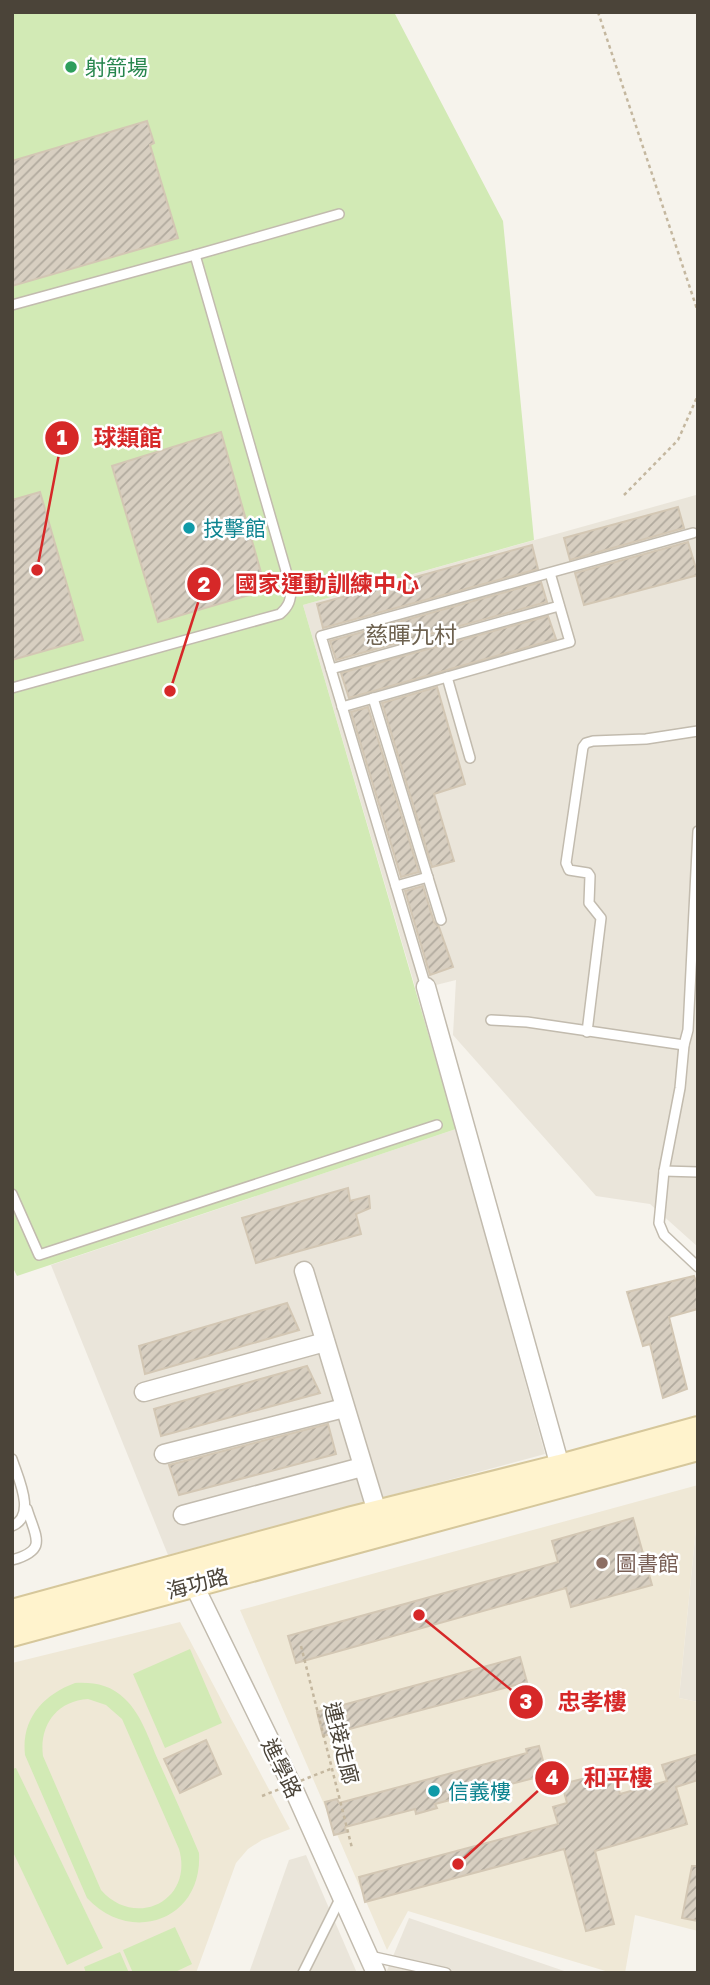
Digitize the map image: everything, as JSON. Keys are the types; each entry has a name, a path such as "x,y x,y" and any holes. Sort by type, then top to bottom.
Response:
{"street":[{"path":"426,988 563,1475"},
{"path":"304,1271 379,1522"},
{"path":"145,1392 324,1342"},
{"path":"164,1454 344,1408"},
{"name":"海功路","path":"563,1475 698,1429"},
{"name":"海功路","path":"12,1612 189,1574 563,1475 698,1448"},
{"path":"184,1515 362,1467"},
{"name":"海功路","path":"12,1634 189,1574"},
{"name":"進學路","path":"189,1574 294,1790 376,1973"}],"lane":[{"path":"12,305 339,214"},
{"path":"12,688 280,614 287,608 291,588 195,255"},
{"path":"426,988 321,636 694,533"},
{"path":"342,707 570,642 550,573"},
{"path":"331,668 559,606"},
{"path":"447,677 470,758"},
{"path":"373,698 441,920"},
{"path":"587,1032 601,918 589,902 588,873 569,870 566,863 583,747 593,741 646,739 698,731"},
{"path":"698,831 693,1029 684,1045 680,1088 664,1171 660,1230 698,1267"},
{"path":"396,886 428,877"},
{"path":"491,1020 527,1022 684,1045"},
{"path":"12,1194 39,1255 436,1125"},
{"path":"664,1171 698,1172"},
{"path":"12,1459 37,1542 33,1552 12,1560"},
{"path":"12,1526 19,1523 25,1505"},
{"path":"12,1526 21,1525 34,1531"},
{"path":"303,1973 341,1897"},
{"path":"368,1955 446,1973"}],"path":[{"path":"598,12 698,312"},
{"path":"624,495 678,440 698,395"},
{"name":"連接走廊","path":"301,1646 352,1848"},
{"path":"262,1796 332,1768"}],"shaded area":[{"path":"696,495 698,1247 650,1204 596,1196 453,1035 456,980 416,990 303,605"},
{"path":"456,1129 545,1454 168,1555 51,1265"},
{"path":"698,1485 679,1698 698,1702 698,1931 635,1915 625,1973 612,1973 408,1911 387,1950 240,1610"},
{"path":"698,1508 698,1702 679,1698"},
{"path":"180,1622 290,1829 262,1840 248,1849 236,1863 196,1973 12,1973 12,1663"},
{"path":"306,1855 357,1973 249,1973 289,1860"},
{"path":"409,1918 570,1973 386,1973"}],"green space":[{"path":"12,12 394,12 503,221 534,540 303,605 456,1129 17,1276 12,1266"},
{"path":"190,1649 222,1723 165,1748 133,1674"},
{"path":"75,1683 102,1685 120,1694 131,1705 144,1727 199,1853 197,1876 189,1895 177,1910 161,1919 142,1922 123,1920 104,1912 87,1898 25,1755 27,1730 36,1710 64,1688","holes":["88,1699 106,1705 122,1719 179,1849 181,1867 178,1883 170,1895 158,1904 145,1908 115,1902 101,1890 43,1756 42,1745 47,1725 59,1710"]},
{"path":"16,1768 103,1948 67,1965 12,1850 12,1769"},
{"path":"175,1927 192,1964 173,1973 133,1973 123,1950"},
{"path":"120,1952 129,1973 86,1973 84,1967"}],"building":[{"path":"147,121 154,143 150,145 178,238 12,286 12,161"},
{"name":"技擊館","path":"221,432 266,590 158,622 112,466"},
{"path":"40,492 83,640 12,660 12,500"},
{"path":"678,507 684,528 570,560 564,538"},
{"path":"688,542 698,575 584,605 575,573"},
{"path":"532,545 538,569 323,628 317,604"},
{"path":"541,582 547,602 336,660 330,641"},
{"path":"548,616 556,639 349,698 341,673"},
{"path":"437,687 465,784 434,794 454,861 432,867 382,703"},
{"path":"368,707 419,872 401,877 351,712"},
{"path":"423,886 434,922 439,927 453,967 430,975 405,891"},
{"path":"348,1188 350,1201 369,1196 370,1208 356,1214 361,1234 256,1263 242,1218"},
{"path":"694,1276 698,1287 698,1309 669,1317 687,1389 663,1398 650,1344 643,1346 627,1292"},
{"path":"287,1303 299,1330 145,1374 139,1346"},
{"path":"307,1366 320,1393 161,1436 154,1409"},
{"path":"328,1424 336,1454 179,1495 169,1465"},
{"path":"633,1518 652,1585 571,1607 566,1588 296,1663 288,1636 558,1562 552,1541"},
{"path":"520,1657 527,1682 323,1736 317,1712"},
{"path":"206,1740 221,1774 180,1793 164,1759"},
{"name":"信義樓","path":"539,1746 548,1779 535,1783 534,1778 435,1804 437,1808 416,1814 415,1809 345,1827 346,1832 334,1835 325,1802 337,1799 339,1803 527,1753 526,1749"},
{"path":"698,1754 698,1780 676,1787 687,1824 595,1851 614,1924 586,1931 564,1849 365,1902 359,1877 558,1824 553,1807 567,1803 562,1784 614,1771 620,1794 667,1781 662,1765"},
{"path":"692,1866 698,1866 698,1921 682,1918"}],"place":[{"name":"射箭場","path":"71,67"},
{"name":"技擊館","path":"189,528"},
{"name":"球類館","path":"37,570"},
{"name":"國家運動訓練中心","path":"170,691"},
{"name":"圖書館","path":"602,1563"},
{"name":"忠孝樓","path":"419,1615"},
{"name":"信義樓","path":"434,1791"},
{"name":"和平樓","path":"458,1864"}],"district":[{"name":"慈暉九村","path":"411,634"}]}
